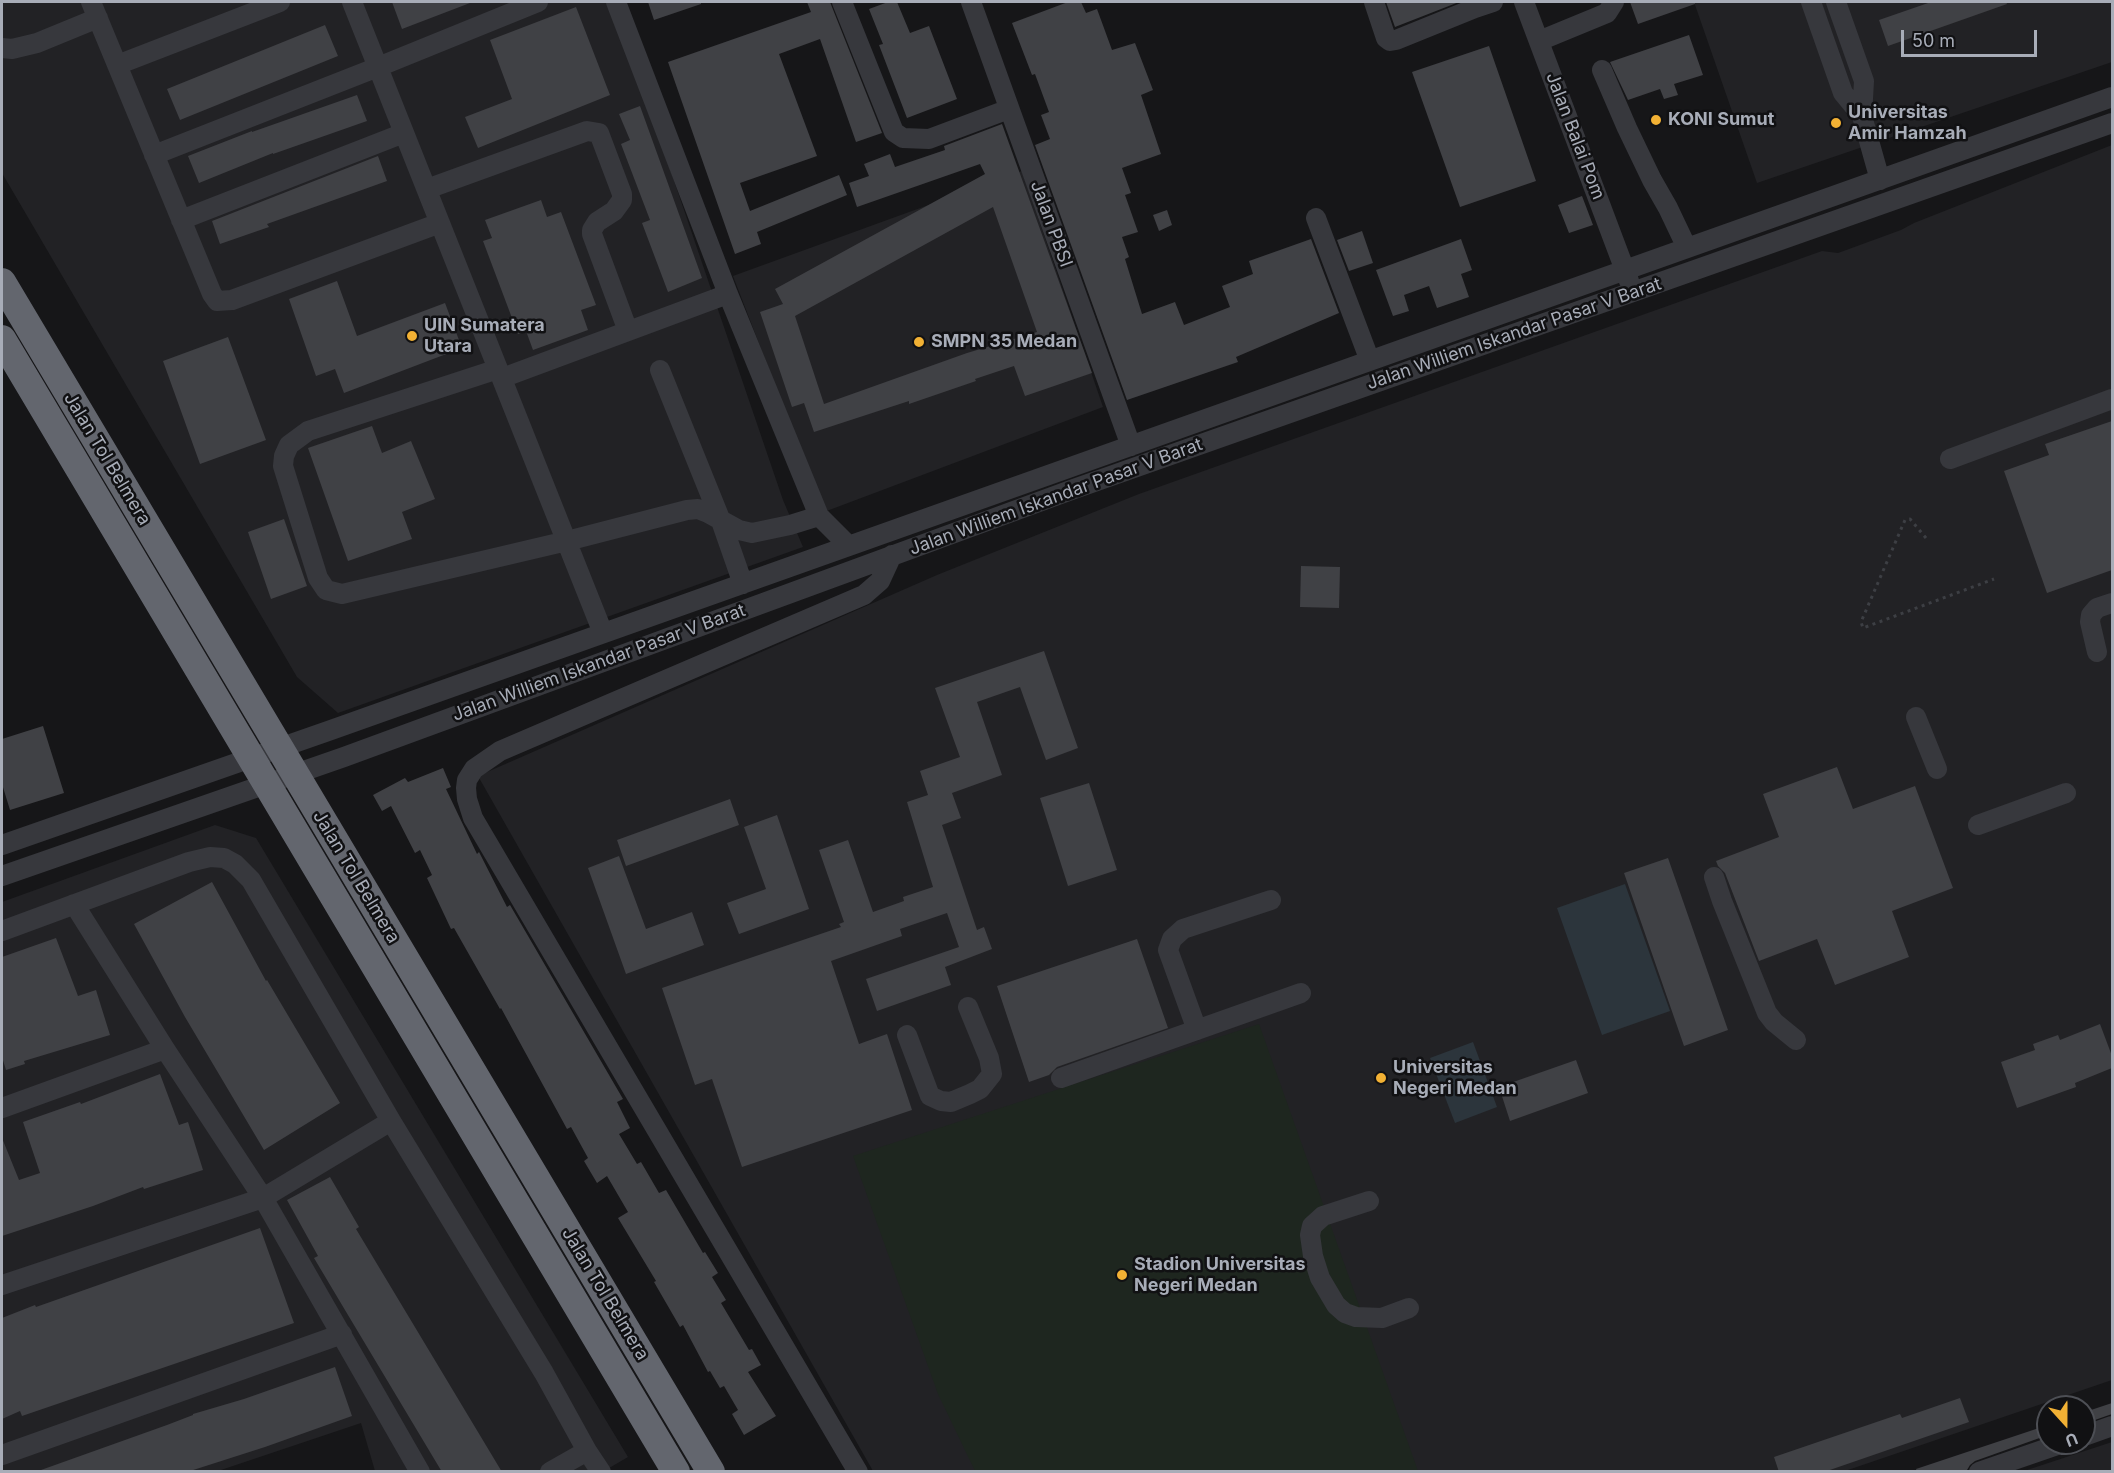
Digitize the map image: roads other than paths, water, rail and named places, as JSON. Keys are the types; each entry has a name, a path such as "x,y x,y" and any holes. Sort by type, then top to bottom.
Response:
{"highway":[{"name":"Jalan Tol Belmera","path":"2,282 711,1472"},
{"name":"Jalan Tol Belmera","path":"2,339 676,1472"}],"street":[{"path":"117,65 280,2"},
{"path":"352,2 603,633"},
{"path":"154,155 538,2"},
{"path":"616,2 728,294 819,516 849,546"},
{"path":"842,2 894,132 903,138 929,139 1009,109"},
{"name":"Jalan PBSI","path":"971,2 1131,446"},
{"path":"1374,2 1386,38 1390,41 1480,4"},
{"name":"Jalan Balai Pom","path":"1524,2 1633,292"},
{"path":"1539,41 1607,13 1614,2"},
{"path":"1811,2 1843,93 1862,116"},
{"path":"1836,2 1865,85 1862,116 1880,180"},
{"path":"2,48 12,49 38,43 95,10 212,294 214,298 222,302 441,223"},
{"path":"1602,70 1612,98 1687,248"},
{"name":"Jalan Williem Iskandar Pasar V Barat","path":"2,845 332,730 2112,97"},
{"name":"Jalan Williem Iskandar Pasar V Barat","path":"2,876 344,757 892,555 2112,123"},
{"path":"427,189 587,131 599,133 622,194 619,206 597,222 592,234 628,331"},
{"path":"181,220 405,133"},
{"path":"1316,218 1370,361"},
{"path":"728,294 628,331 500,373 309,431 289,445 283,466 318,578 326,590 342,594 687,510 698,509 739,530 752,533 819,516"},
{"path":"1402,350 1410,371"},
{"path":"660,370 721,521 742,584"},
{"path":"1950,459 2112,399"},
{"path":"858,1472 473,818 466,788 467,780 474,770 500,752 864,595 880,581 892,555"},
{"path":"2097,652 2090,622 2091,615 2097,608 2112,603"},
{"path":"1916,717 1937,769"},
{"path":"1978,825 2066,793"},
{"path":"2,931 189,862 210,857 224,858 235,864 251,880 391,1121 544,1373 601,1472"},
{"path":"1714,877 1767,1013 1774,1022 1796,1040"},
{"path":"1197,1030 1168,950 1172,939 1183,929 1271,900"},
{"path":"74,904 165,1049 263,1198 420,1472"},
{"path":"1061,1078 1301,993"},
{"path":"907,1035 930,1096 951,1102 970,1094 980,1089 992,1074 989,1058 968,1007"},
{"path":"2,1108 165,1049"},
{"path":"2,1286 263,1198 391,1121"},
{"path":"1369,1201 1323,1216 1312,1226 1310,1235 1313,1256 1320,1278 1336,1305 1345,1313 1356,1317 1382,1318 1409,1308"},
{"path":"2,1455 342,1334"},
{"path":"2096,1432 2112,1426"},
{"path":"550,1472 587,1451"},
{"path":"1979,1472 2036,1452"}],"place":[{"name":"KONI Sumut","path":"1656,120"},
{"name":"Universitas Amir Hamzah","path":"1836,123"},
{"name":"UIN Sumatera Utara","path":"412,336"},
{"name":"SMPN 35 Medan","path":"919,342"},
{"name":"Universitas Negeri Medan","path":"1381,1078"},
{"name":"Stadion Universitas Negeri Medan","path":"1122,1275"}]}
